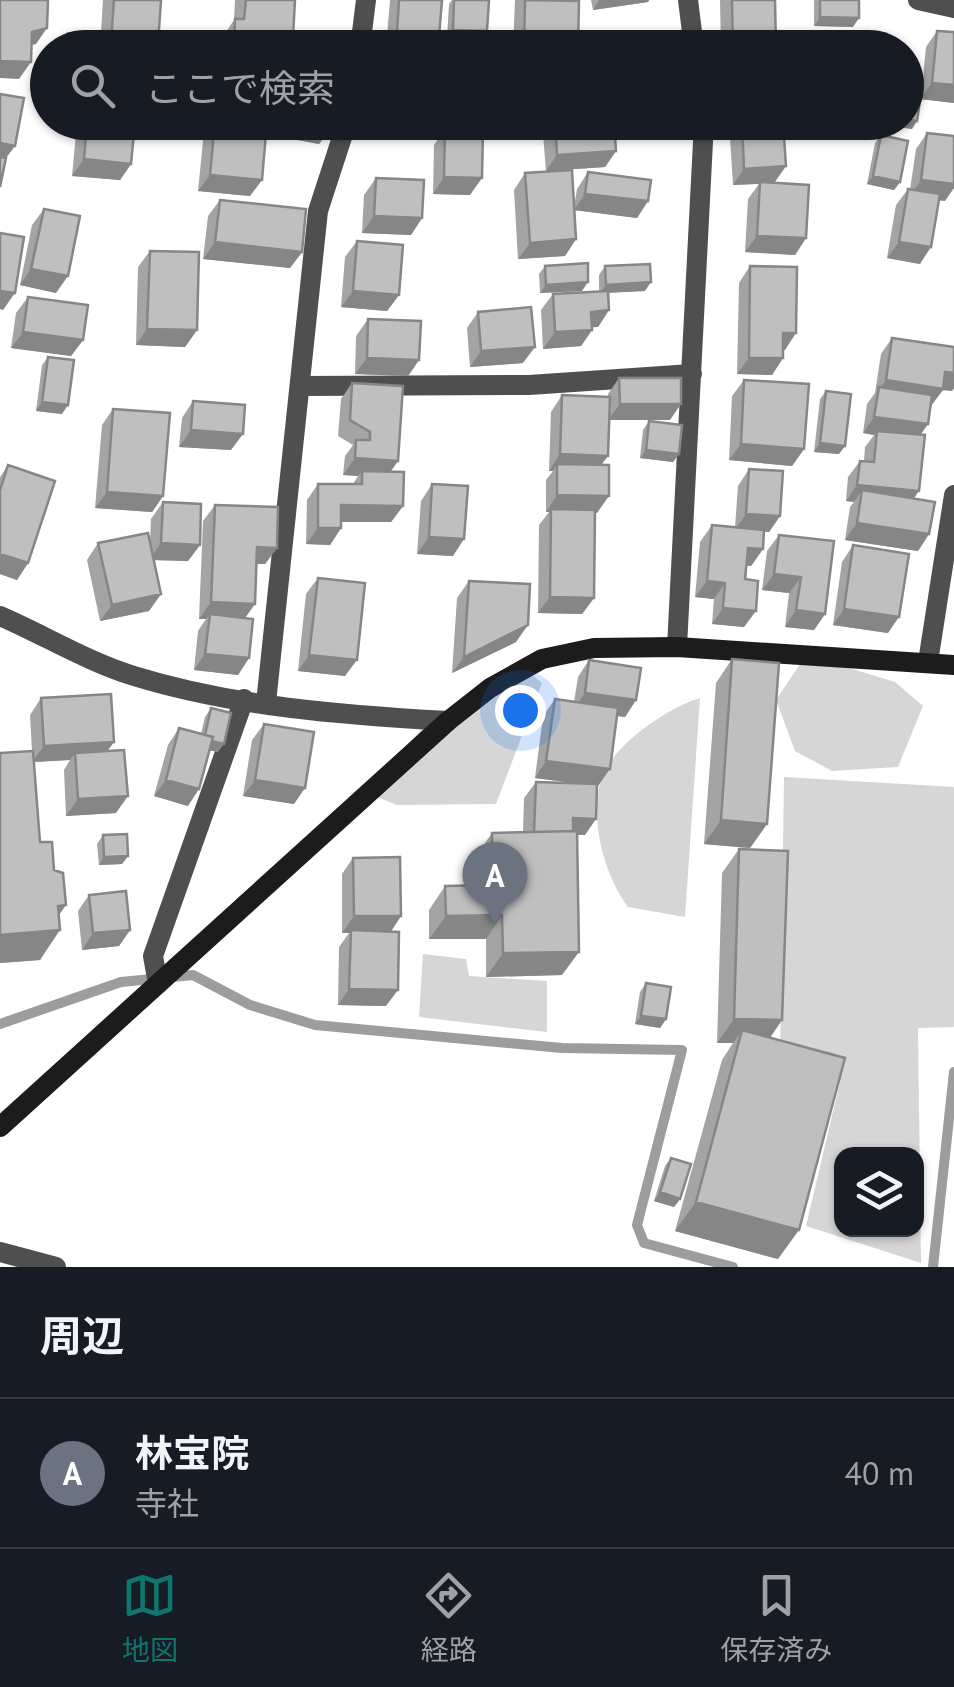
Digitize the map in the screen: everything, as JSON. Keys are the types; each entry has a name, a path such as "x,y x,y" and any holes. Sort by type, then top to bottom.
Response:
{"street":[{"path":"362,30 366,0"},
{"path":"688,0 692,30"},
{"path":"918,0 954,8"},
{"path":"266,704 318,211 340,140"},
{"path":"678,647 703,140"},
{"path":"300,386 530,385 692,374"},
{"path":"928,662 954,495"},
{"path":"0,616 133,676 266,704 365,718 448,721"},
{"path":"0,1128 448,721 490,688 542,659 594,648 678,647 954,665"},
{"path":"158,984 153,956 244,699"},
{"path":"0,1252 56,1267"}],"shaded area":[{"path":"806,655 895,682 923,706 898,767 832,771 795,751 776,700"},
{"path":"525,669 542,683 496,804 397,805 367,793 429,720"},
{"path":"700,698 685,917 628,907 613,881 599,835 597,804 603,774 639,732"},
{"path":"784,777 954,787 954,1027 918,1028 920,1147 834,1147 834,1235 806,1226 840,1082 780,1060"},
{"path":"423,954 466,959 469,976 547,981 547,1032 419,1017"},
{"path":"840,1237 921,1237 921,1263"}],"building":[{"path":"0,0 48,0 47,28 30,30 30,62 0,61"},
{"path":"114,0 161,0 159,30 112,30"},
{"path":"246,0 295,0 293,30 235,30 235,19 244,19"},
{"path":"399,0 442,0 440,30 397,30"},
{"path":"454,0 489,0 487,30 453,30"},
{"path":"525,0 579,1 578,30 524,30"},
{"path":"732,0 775,0 776,30 733,30"},
{"path":"820,0 859,0 859,18 820,17"},
{"path":"937,31 954,32 954,85 932,83"},
{"path":"0,94 24,98 15,146 0,143"},
{"path":"927,133 954,136 954,184 921,180"},
{"path":"86,140 133,140 131,164 84,159"},
{"path":"213,140 265,140 262,180 210,175"},
{"path":"445,140 483,140 482,178 444,177"},
{"path":"556,140 615,140 616,151 557,155"},
{"path":"743,140 784,140 786,166 744,169"},
{"path":"880,140 908,141 900,182 873,176"},
{"path":"0,157 6,158 0,187"},
{"path":"572,170 576,239 530,243 525,173"},
{"path":"588,172 651,180 648,201 585,194"},
{"path":"376,178 424,180 422,218 374,216"},
{"path":"760,182 809,185 806,238 757,236"},
{"path":"908,189 940,194 931,247 899,242"},
{"path":"220,200 306,209 302,252 215,242"},
{"path":"44,209 80,216 68,276 31,269"},
{"path":"0,233 24,237 15,293 0,291"},
{"path":"357,241 403,245 399,295 353,291"},
{"path":"150,251 199,252 197,330 147,329"},
{"path":"588,263 588,282 546,285 545,266"},
{"path":"650,264 651,282 606,285 605,266"},
{"path":"750,266 797,267 796,333 783,333 783,358 749,358"},
{"path":"608,291 609,310 591,312 592,330 555,332 553,294"},
{"path":"28,297 88,305 83,340 23,332"},
{"path":"531,307 535,347 481,351 478,312"},
{"path":"368,319 421,321 419,360 367,358"},
{"path":"892,338 954,347 954,373 945,372 943,389 886,380"},
{"path":"48,357 74,360 68,405 42,402"},
{"path":"619,378 681,378 681,404 620,404"},
{"path":"744,380 809,384 804,449 741,444"},
{"path":"352,383 403,386 398,461 355,458 356,440 370,440 370,432 350,420"},
{"path":"879,387 932,395 928,424 874,417"},
{"path":"826,391 851,394 845,446 820,443"},
{"path":"562,395 610,397 608,456 560,454"},
{"path":"193,401 245,405 243,434 191,430"},
{"path":"113,409 170,413 163,496 107,492"},
{"path":"649,421 682,425 679,454 646,450"},
{"path":"877,431 925,435 919,491 857,485 860,461 874,462"},
{"path":"557,464 609,465 609,496 557,495"},
{"path":"8,465 55,481 28,563 0,554 0,490"},
{"path":"749,469 783,471 780,516 746,514"},
{"path":"362,471 404,472 403,506 341,505 341,528 318,528 318,484 362,484"},
{"path":"432,484 468,486 464,539 429,537"},
{"path":"862,490 935,502 929,534 857,523"},
{"path":"163,502 201,504 200,545 161,543"},
{"path":"215,505 278,507 277,548 257,547 255,604 211,602"},
{"path":"551,509 595,510 594,598 550,597"},
{"path":"712,525 764,530 763,549 748,548 745,579 758,581 756,611 723,608 725,583 707,581"},
{"path":"148,533 161,594 112,605 98,543"},
{"path":"779,535 834,541 825,614 796,610 801,577 774,574"},
{"path":"853,545 909,554 899,617 844,609"},
{"path":"318,578 365,583 357,660 309,655"},
{"path":"469,581 530,584 528,625 464,657"},
{"path":"210,614 253,619 249,658 205,654"},
{"path":"732,659 779,663 767,824 721,820"},
{"path":"589,660 641,668 636,700 585,693"},
{"path":"111,694 114,742 44,746 41,698"},
{"path":"555,699 618,708 610,769 546,761"},
{"path":"211,708 231,713 224,744 205,735"},
{"path":"264,724 314,732 305,788 255,780"},
{"path":"179,728 213,737 199,789 166,780"},
{"path":"124,750 128,796 78,799 75,753"},
{"path":"33,751 40,842 52,842 54,870 63,873 66,905 58,906 60,930 0,935 0,753"},
{"path":"536,782 597,784 596,819 573,818 573,831 534,832"},
{"path":"577,831 579,952 503,953 502,915 446,916 445,886 493,885 492,833"},
{"path":"127,834 128,856 104,857 103,835"},
{"path":"739,849 788,851 782,1020 734,1019"},
{"path":"400,857 401,916 354,916 353,858"},
{"path":"126,891 130,930 93,933 89,895"},
{"path":"351,930 399,932 398,990 349,989"},
{"path":"646,983 671,987 666,1019 641,1016"},
{"path":"742,1030 845,1058 799,1230 696,1202"},
{"path":"671,1158 691,1164 680,1199 660,1192"}],"waterway":[{"path":"0,1024 121,982 193,975 250,1005 315,1025 562,1048 682,1050 637,1225 644,1243 733,1267"},
{"path":"933,1267 954,1072"}],"place":[{"name":"林宝院","path":"495,924"}]}
